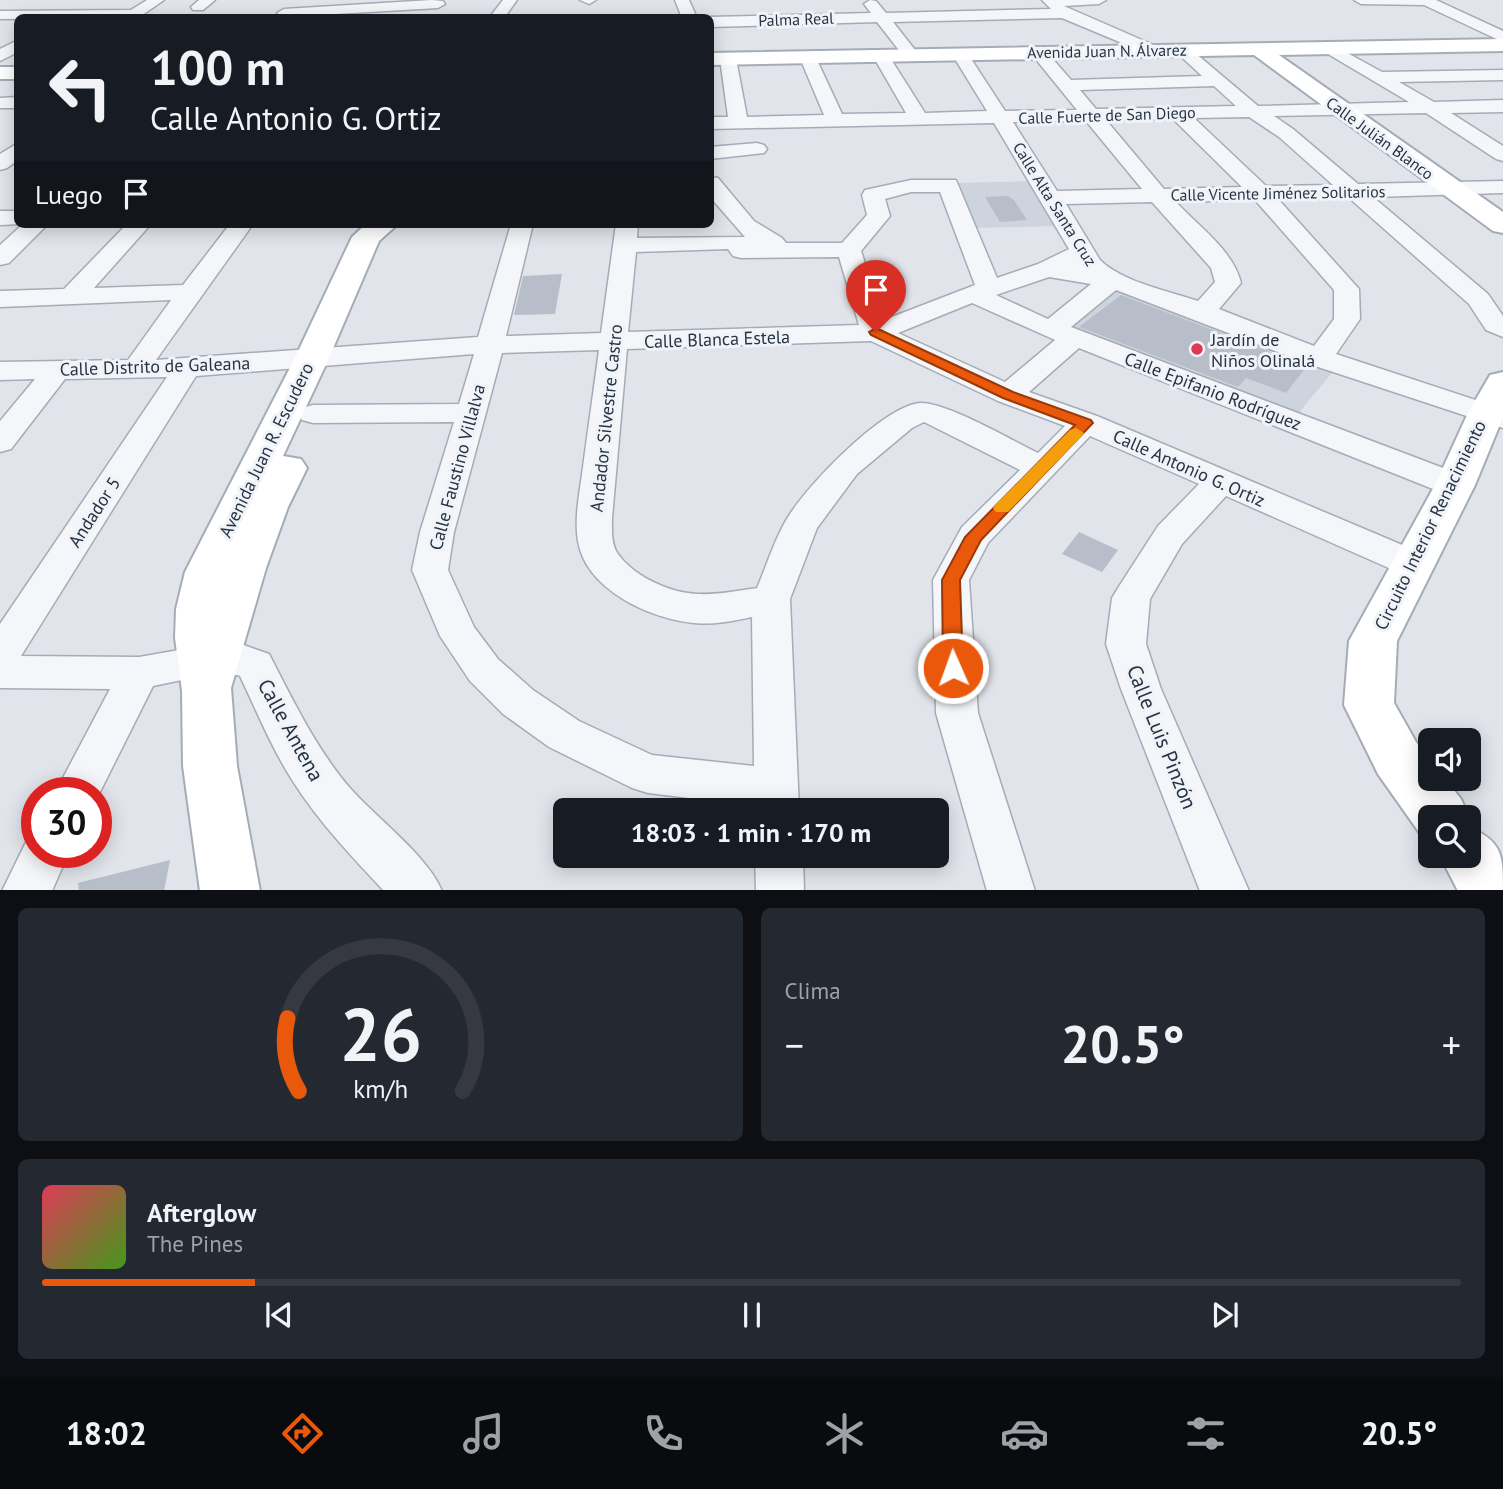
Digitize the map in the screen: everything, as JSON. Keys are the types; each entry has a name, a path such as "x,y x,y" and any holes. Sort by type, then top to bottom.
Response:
{"main road":[{"name":"Avenida Juan N. Álvarez","path":"719,59 1503,45"},
{"name":"Calle Julián Blanco","path":"1258,49 1503,225"},
{"name":"Avenida Juan R. Escudero","path":"230,890 210,766 209,670 199,609 206,572 389,234 385,228"},
{"name":"Avenida Juan R. Escudero","path":"209,670 267,506 313,414 324,358"},
{"name":"Circuito Interior Renacimiento","path":"1435,805 1397,758 1369,705 1373,641 1497,405"}],"street":[{"path":"134,14 157,0"},
{"path":"499,14 510,0"},
{"path":"867,0 911,55"},
{"path":"1050,1 1099,0"},
{"path":"1361,0 1425,0 1503,37"},
{"path":"1050,1 1064,13 1152,50"},
{"path":"285,10 399,11 438,4"},
{"name":"Palma Real","path":"714,22 1064,13"},
{"path":"1392,47 1441,76"},
{"path":"1329,48 1428,106 1503,155"},
{"path":"1182,50 1253,111 1286,133 1350,191 1479,299 1494,324 1503,329"},
{"path":"1038,52 1157,196 1217,259 1227,274 1228,283 1203,312"},
{"name":"Calle Alta Santa Cruz","path":"960,54 1054,198 1097,272 1112,280 1008,395"},
{"path":"881,56 919,119"},
{"path":"808,58 835,119"},
{"path":"719,59 738,121"},
{"path":"1376,77 1503,75"},
{"path":"1067,85 1219,81"},
{"name":"Calle Fuerte de San Diego","path":"714,123 1503,106"},
{"path":"1177,113 1260,192 1346,289 1351,307 1347,321 1319,358"},
{"path":"0,164 14,141"},
{"path":"714,153 757,149"},
{"path":"627,235 737,242 741,251 849,250 879,216 873,195 911,186 948,185 981,291"},
{"name":"Calle Vicente Jiménez Solitarios","path":"1054,198 1503,187"},
{"path":"714,188 747,228 761,240 799,251"},
{"path":"0,258 33,228"},
{"path":"71,297 136,228"},
{"path":"136,369 239,228"},
{"name":"Calle Faustino Villalva","path":"521,228 437,532 430,570 459,636 484,670 518,702 564,734 648,774 767,798"},
{"name":"Andador Silvestre Castro","path":"627,235 612,343 596,496 595,528 598,554 624,582 660,601 705,610 771,600"},
{"path":"849,250 876,332"},
{"name":"Calle Blanca Estela","path":"324,358 488,345 612,343 876,332 1046,269 1084,251"},
{"path":"1046,269 1112,280 1203,312 1319,358 1497,405"},
{"name":"Calle Epifanio Rodríguez","path":"981,291 1063,334 1454,485"},
{"path":"0,299 190,292"},
{"name":"Calle Antonio G. Ortiz","path":"876,332 1008,395 1086,423 1413,564"},
{"name":"Calle Distrito de Galeana","path":"0,371 187,368 324,358"},
{"name":"Andador 5","path":"0,656 187,368"},
{"path":"0,442 58,369"},
{"path":"777,798 771,600 801,524 846,467 901,421 920,412 932,414 1042,468"},
{"path":"313,414 472,413"},
{"path":"1010,890 957,713 951,580 974,537 1086,423"},
{"name":"Calle Luis Pinzón","path":"1220,483 1170,535 1130,598 1126,644 1141,689 1225,890"},
{"name":"Calle Antena","path":"0,671 139,673 209,670 238,659 255,665 278,714 310,770 353,825 417,890"},
{"path":"85,777 139,673"},
{"path":"27,890 38,868"},
{"path":"779,868 780,890"}],"shaded area":[{"path":"1036,181 1062,226 973,228 953,183"},
{"name":"Jardín de Niños Olinalá","path":"1116,288 1335,369 1292,421 1064,329"}],"building":[{"path":"1008,196 1014,200 1027,220 1000,222 985,197"},
{"path":"562,274 555,314 514,315 523,276"},
{"path":"1121,295 1307,366 1286,393 1246,378 1238,387 1079,327"},
{"path":"1079,532 1118,550 1102,572 1062,554"},
{"path":"170,860 164,890 79,890 78,883"}],"slow traffic":[{"path":"1002,508 1076,433"}],"place":[{"name":"Jardín de Niños Olinalá","path":"1197,349"}],"route":[{"path":"876,332 1008,395 1086,423 974,537 951,580 953,668"}]}
